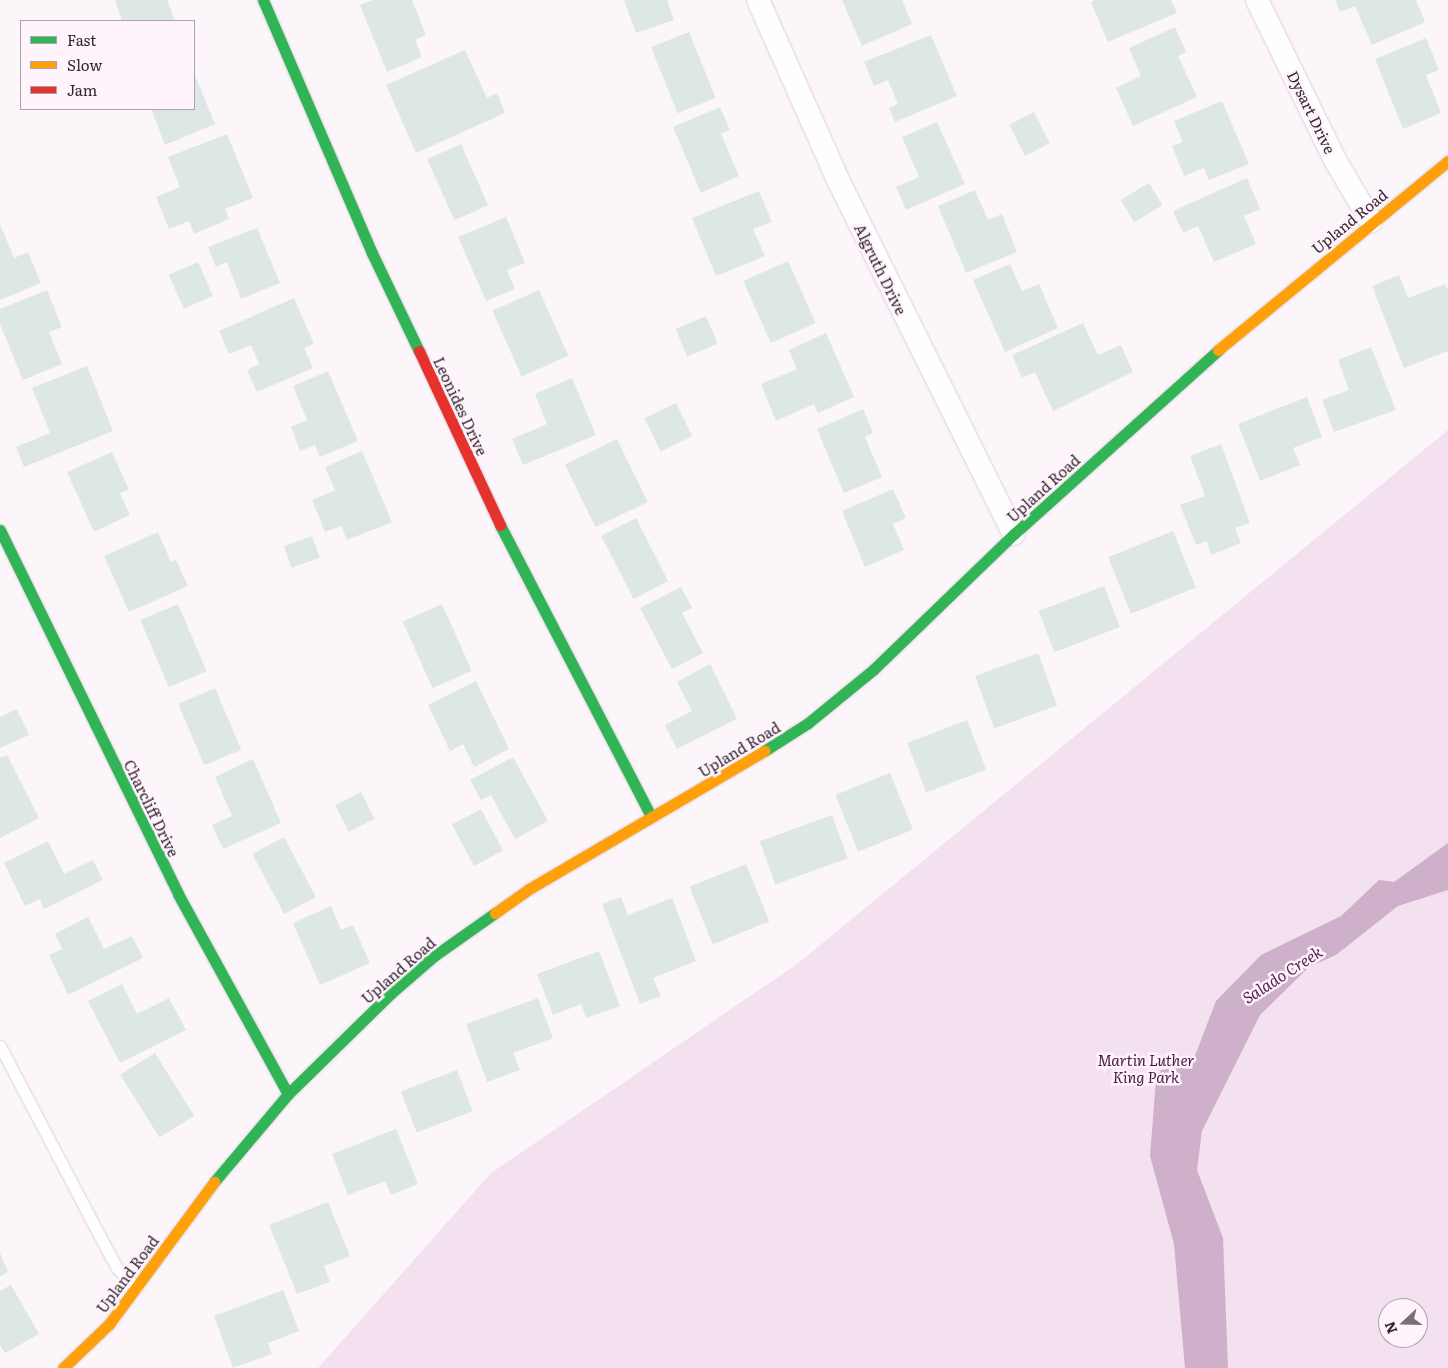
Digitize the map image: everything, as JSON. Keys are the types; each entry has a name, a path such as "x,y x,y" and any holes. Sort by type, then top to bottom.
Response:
{"street":[{"name":"Leonides Drive","path":"263,0 372,253 514,555 651,816"},
{"name":"Algruth Drive","path":"758,0 838,180 1014,534"},
{"name":"Dysart Drive","path":"1257,0 1335,160 1371,221"},
{"name":"Upland Road","path":"63,1368 109,1324 236,1153 288,1094 390,994 434,956 529,889 651,816 719,779 808,723 874,669 1014,534 1188,375 1371,221 1448,161"},
{"name":"Charcliff Drive","path":"0,530 178,894 288,1094"}],"lane":[{"path":"0,1046 117,1268 136,1288"}],"green space":[{"name":"Martin Luther King Park","path":"1448,430 1448,1368 318,1368 491,1173 797,964"}],"water":[{"name":"Salado Creek","path":"1448,843 1448,890 1398,906 1336,955 1309,967 1260,1015 1202,1131 1197,1170 1223,1238 1228,1368 1185,1368 1174,1244 1150,1156 1156,1079 1161,1070 1191,1066 1216,1001 1261,955 1341,916 1379,880 1394,882"}],"building":[{"path":"115,0 167,0 175,20 122,20"},
{"path":"373,0 412,0 426,35 415,40 422,57 387,72 360,5"},
{"path":"624,0 667,0 674,20 636,33"},
{"path":"842,0 902,0 912,24 862,46"},
{"path":"1095,0 1171,0 1177,13 1108,42 1091,2"},
{"path":"1335,0 1416,0 1425,22 1372,45 1355,6 1340,12"},
{"path":"1175,27 1186,52 1178,56 1197,97 1133,126 1116,88 1141,76 1129,48"},
{"path":"689,32 716,98 678,113 651,47"},
{"path":"931,35 957,96 895,122 889,108 898,104 888,80 874,86 864,62"},
{"path":"1426,38 1439,70 1426,75 1441,113 1403,129 1375,59"},
{"path":"465,50 487,98 497,93 505,113 416,153 386,85"},
{"path":"195,75 215,124 165,145 151,110 195,110"},
{"path":"1222,101 1249,164 1209,180 1204,168 1184,176 1172,146 1183,142 1174,121"},
{"path":"720,107 730,130 721,134 739,176 701,193 673,127"},
{"path":"1034,112 1050,143 1025,156 1009,125"},
{"path":"937,122 965,184 906,210 896,187 919,177 902,137"},
{"path":"227,134 253,198 225,209 229,219 194,234 189,221 169,229 156,197 180,187 168,157"},
{"path":"461,144 488,205 454,220 427,159"},
{"path":"1247,178 1260,209 1244,216 1256,244 1214,262 1198,226 1183,233 1173,211"},
{"path":"1149,183 1162,205 1134,222 1121,200"},
{"path":"975,190 988,220 1002,214 1017,252 966,273 938,206"},
{"path":"759,191 772,222 753,229 765,256 716,276 692,218"},
{"path":"506,217 525,263 507,270 515,289 486,301 458,237"},
{"path":"0,224 14,258 28,252 41,283 0,300"},
{"path":"257,228 280,283 241,299 227,262 216,267 208,247"},
{"path":"788,261 816,323 771,343 743,281"},
{"path":"198,262 213,296 184,309 169,275"},
{"path":"1010,264 1022,291 1039,284 1058,328 1005,352 973,280"},
{"path":"1399,275 1408,298 1445,284 1448,290 1448,351 1404,368 1372,286"},
{"path":"47,290 62,327 49,332 62,364 23,380 0,324 0,309"},
{"path":"539,290 568,356 522,377 492,311"},
{"path":"294,298 314,344 304,348 313,368 257,392 247,370 259,364 251,345 229,354 219,331"},
{"path":"706,316 718,344 687,357 676,329"},
{"path":"1083,323 1098,355 1121,345 1133,372 1053,411 1035,372 1022,378 1012,355"},
{"path":"826,333 854,397 818,413 814,404 776,421 761,384 797,369 789,350"},
{"path":"1371,347 1396,410 1334,432 1322,400 1349,390 1338,360"},
{"path":"87,366 113,431 24,467 16,447 50,433 32,388"},
{"path":"328,371 358,441 320,457 315,445 300,451 291,427 307,420 293,386"},
{"path":"572,378 596,435 523,465 512,439 547,424 535,394"},
{"path":"1307,397 1322,437 1293,448 1300,465 1260,481 1238,424"},
{"path":"676,403 692,436 661,452 645,418"},
{"path":"863,409 873,433 865,437 882,477 844,493 817,429"},
{"path":"617,439 648,502 596,527 565,464"},
{"path":"1221,444 1250,523 1235,528 1241,543 1211,555 1207,541 1196,545 1180,505 1205,496 1190,456"},
{"path":"362,451 392,522 347,540 341,526 325,532 312,500 335,490 325,467"},
{"path":"112,452 129,490 120,493 130,515 94,532 67,472"},
{"path":"893,489 906,518 893,524 904,550 865,567 842,511"},
{"path":"636,518 668,581 633,599 601,536"},
{"path":"1173,531 1196,588 1131,614 1108,557"},
{"path":"158,532 171,562 176,560 188,586 129,612 104,556"},
{"path":"312,536 320,558 292,568 284,546"},
{"path":"1104,586 1120,627 1054,652 1039,611"},
{"path":"681,587 692,608 682,613 703,653 672,669 640,608"},
{"path":"178,604 207,671 169,687 140,620"},
{"path":"442,604 472,671 432,688 403,621"},
{"path":"1038,653 1057,706 994,729 975,676"},
{"path":"710,664 737,719 677,749 665,725 692,711 677,682"},
{"path":"476,681 509,749 474,767 463,744 450,751 428,705"},
{"path":"215,688 241,750 204,765 178,704"},
{"path":"17,709 29,735 0,748 0,717"},
{"path":"967,720 986,769 926,792 907,743"},
{"path":"7,755 39,818 0,838 0,758"},
{"path":"513,757 548,821 515,839 491,795 481,800 470,780"},
{"path":"253,759 281,823 223,849 212,825 232,816 215,777"},
{"path":"890,773 913,830 858,852 835,795"},
{"path":"361,792 375,819 349,832 335,805"},
{"path":"481,809 503,850 474,866 452,824"},
{"path":"832,815 848,858 775,885 760,841"},
{"path":"284,837 316,897 284,914 252,854"},
{"path":"48,841 64,874 93,860 103,880 44,909 40,899 25,906 4,863"},
{"path":"746,864 769,921 713,944 689,887"},
{"path":"621,897 628,915 672,898 696,961 653,978 661,996 640,1004 602,904"},
{"path":"331,906 341,930 353,925 370,963 320,985 293,923"},
{"path":"88,917 104,949 132,936 143,958 68,995 49,955 62,949 55,934"},
{"path":"599,951 620,1006 586,1018 581,1004 553,1015 537,974"},
{"path":"122,984 137,1014 169,998 186,1030 120,1063 88,1001"},
{"path":"538,998 553,1038 513,1053 520,1070 487,1082 466,1024"},
{"path":"155,1053 194,1116 159,1137 120,1075"},
{"path":"457,1070 473,1111 417,1133 401,1092"},
{"path":"396,1129 418,1184 391,1195 385,1181 348,1195 332,1154"},
{"path":"328,1202 350,1256 324,1266 330,1282 297,1294 269,1225"},
{"path":"0,1253 8,1272 0,1276"},
{"path":"11,1285 39,1334 5,1353 0,1345 0,1291"},
{"path":"283,1290 299,1331 268,1343 272,1354 233,1368 214,1316"}],"traffic: fast":[{"path":"263,0 372,253 419,351"},
{"path":"764,751 808,723 874,669 1014,534 1218,350"},
{"path":"500,525 651,816"},
{"path":"0,530 178,894 288,1094"},
{"path":"214,1182 288,1094 390,994 434,956 495,913"}],"traffic: slow":[{"path":"1218,350 1448,161"},
{"path":"495,913 529,889 764,751"},
{"path":"63,1368 109,1324 214,1182"}],"traffic: jam":[{"path":"419,351 500,525"}]}
